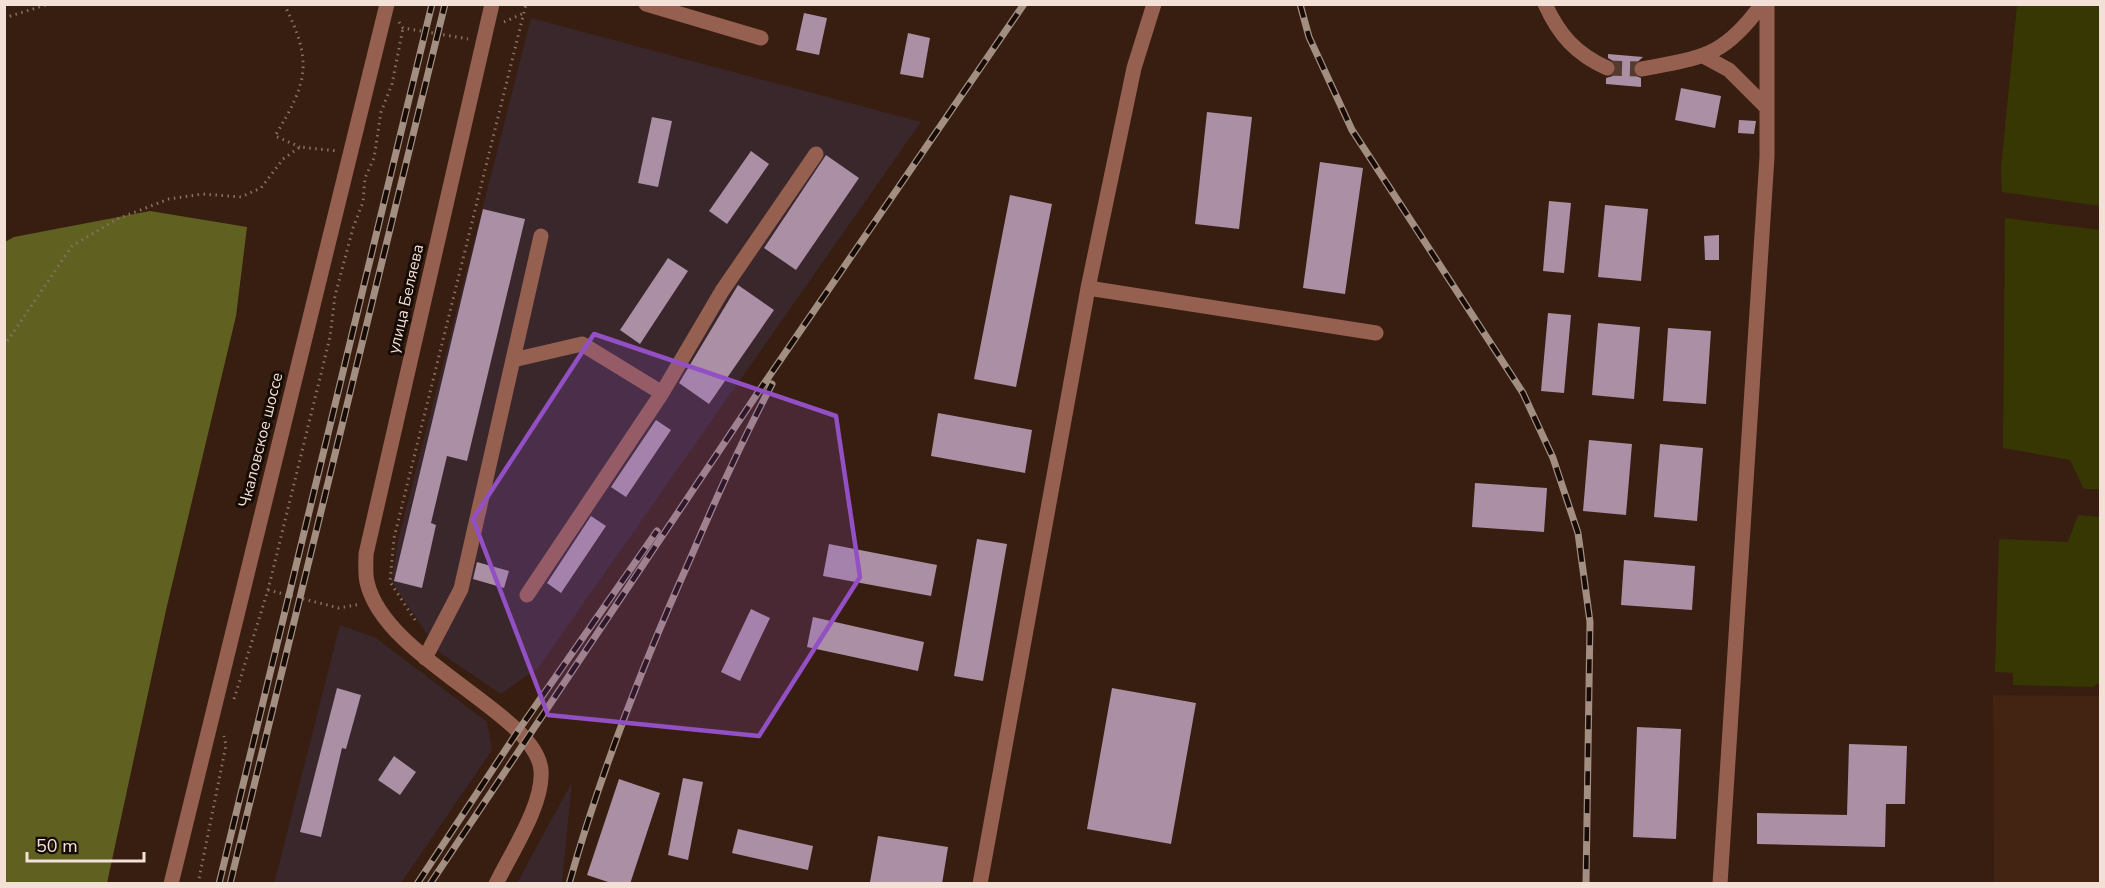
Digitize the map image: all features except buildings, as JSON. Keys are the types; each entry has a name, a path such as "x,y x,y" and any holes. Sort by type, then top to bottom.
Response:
{"street":[{"name":"Чкаловское шоссе","path":"171,884 387,4"},
{"name":"улица Беляева","path":"375,602 367,581 366,554 492,4"},
{"path":"646,4 761,38"},
{"path":"980,884 1088,288 1134,68 1154,4"},
{"path":"1545,4 1556,29 1574,48 1607,68"},
{"path":"1642,69 1705,57 1729,41 1762,4"},
{"path":"1720,884 1767,157 1767,4"},
{"path":"1705,57 1729,70 1767,108"},
{"path":"527,595 662,393 722,291 816,154"},
{"path":"425,658 461,589 541,236"},
{"path":"1088,288 1376,333"},
{"path":"513,360 582,344 662,393"},
{"path":"375,602 398,633 425,658 518,731 538,758 540,784 528,821 496,884"}],"path":[{"path":"4,18 50,4"},
{"path":"284,4 302,52 304,80 295,102 275,136 300,147 374,158"},
{"path":"415,620 390,582 394,538 526,4"},
{"path":"403,28 466,40 524,13"},
{"path":"233,700 268,590 330,337 335,296 353,228 363,202 365,178 374,158 381,112 392,84 403,28 398,20"},
{"path":"4,346 72,246 117,219 170,199 203,194 241,197 261,188 283,159 300,147"},
{"path":"268,590 339,608 375,602"},
{"path":"198,884 226,745 222,726"}],"highlighted area":[{"path":"594,334 836,416 860,577 759,736 548,715 473,519"}],"shaded area":[{"path":"2017,5 2100,5 2100,206 2002,192 2001,169"},
{"path":"531,18 921,122 538,668 501,694 439,652 392,582 398,541"},
{"path":"150,211 247,227 236,316 166,610 107,883 5,883 5,242 14,237"},
{"path":"2005,218 2100,230 2100,489 2084,489 2070,460 2003,448"},
{"path":"2078,515 2100,517 2100,682 2093,687 2013,685 2013,673 1995,672 1999,539 2068,542"},
{"path":"340,625 376,638 487,722 492,750 401,883 274,884"},
{"path":"1993,695 2100,696 2100,883 1994,883"},
{"path":"572,782 562,883 517,883"}],"tunnel":[{"path":"1607,68 1642,69"}],"railway":[{"path":"219,884 432,4"},
{"path":"230,884 445,4"},
{"path":"430,884 757,394 1024,4"},
{"path":"1300,4 1309,37 1352,130 1523,393 1553,458 1578,533 1590,622 1586,884"},
{"path":"569,884 609,759 640,678 720,491 772,384"},
{"path":"417,884 518,731 657,531"}]}
